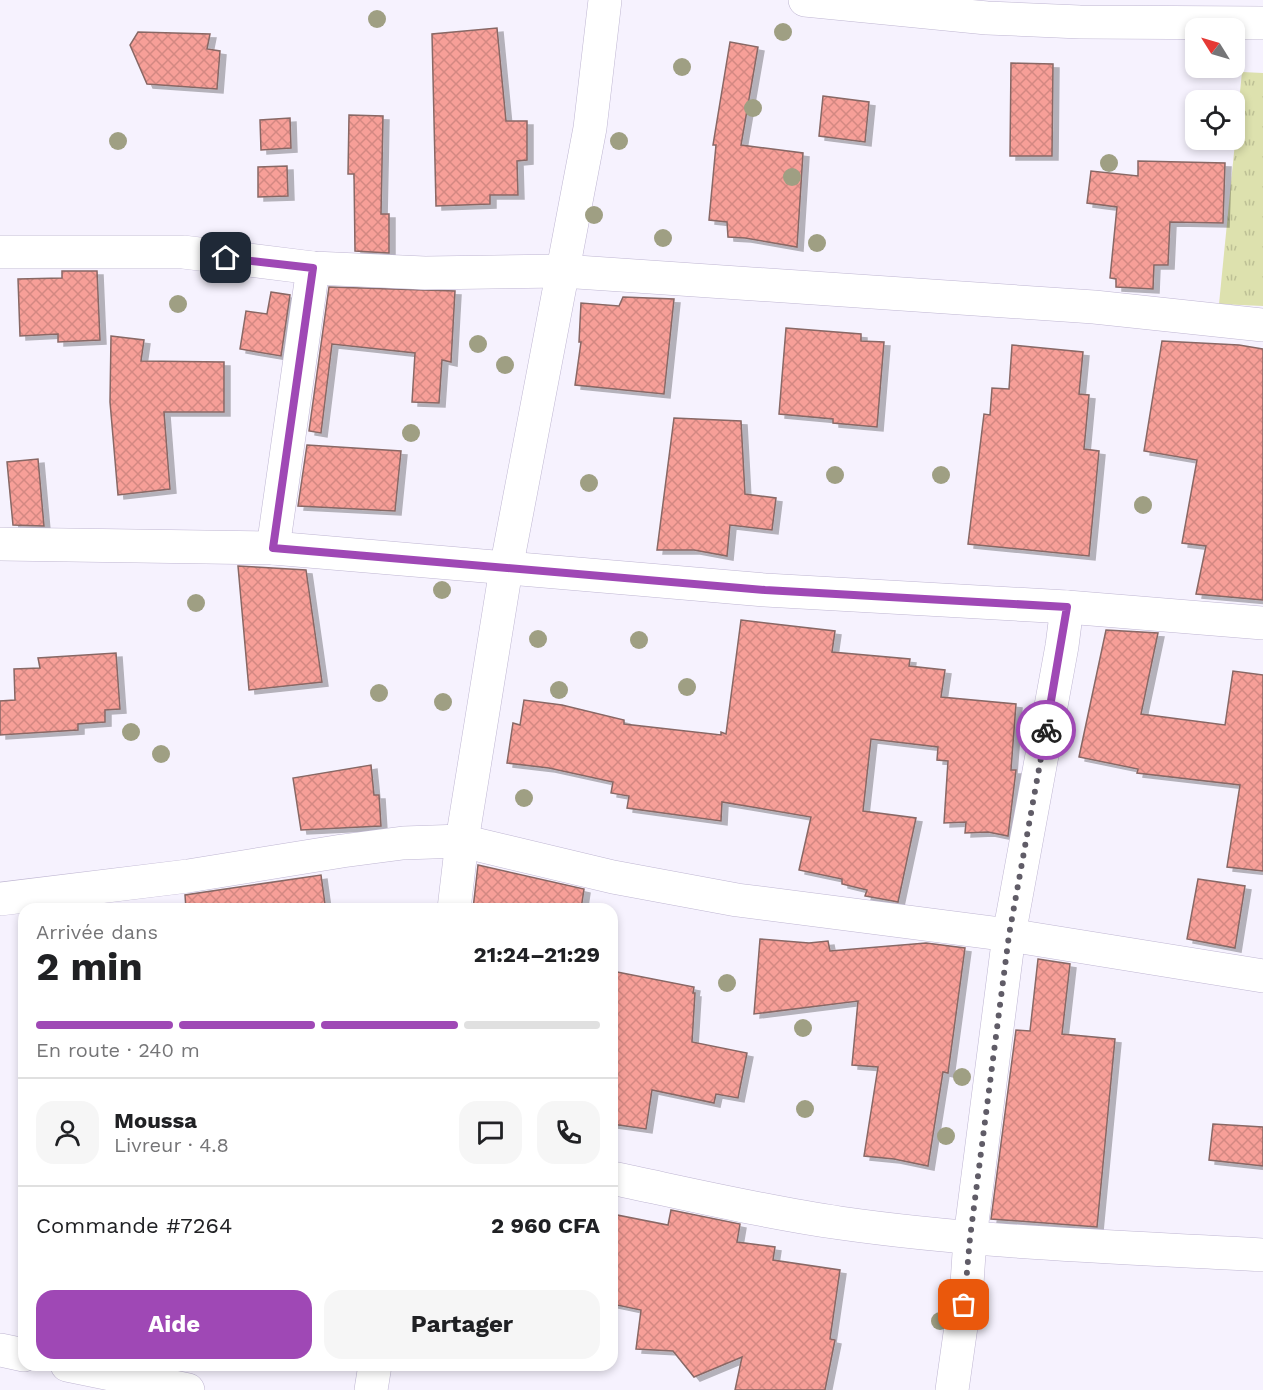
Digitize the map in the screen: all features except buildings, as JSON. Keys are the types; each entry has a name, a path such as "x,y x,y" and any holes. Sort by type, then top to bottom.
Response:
{"street":[{"path":"455,903 462,841 507,569 590,128 604,0"},
{"path":"805,0 987,18 1080,22 1263,24"},
{"path":"0,252 183,252 313,268 425,273 562,271 1094,307 1263,325"},
{"path":"273,548 313,268"},
{"path":"0,544 273,548 765,590 1067,607 1263,622"},
{"path":"952,1390 1009,935 1062,646 1067,607"},
{"path":"0,899 188,876 403,843 462,841 614,877 737,900 1009,935 1263,976"},
{"path":"618,1179 753,1208 840,1223 970,1238 1263,1255"},
{"path":"0,1350 18,1354"},
{"path":"96,1371 188,1390"},
{"path":"371,1390 374,1371"}],"green space":[{"path":"1245,72 1263,73 1263,306 1219,304 1234,150 1245,150 1245,90 1240,90 1241,78 1245,78"}],"way so far":[{"path":"964,1305 970,1238 1009,935 1046,730"}],"route":[{"path":"226,258 313,268 273,548 765,590 1067,607 1046,730"}]}
